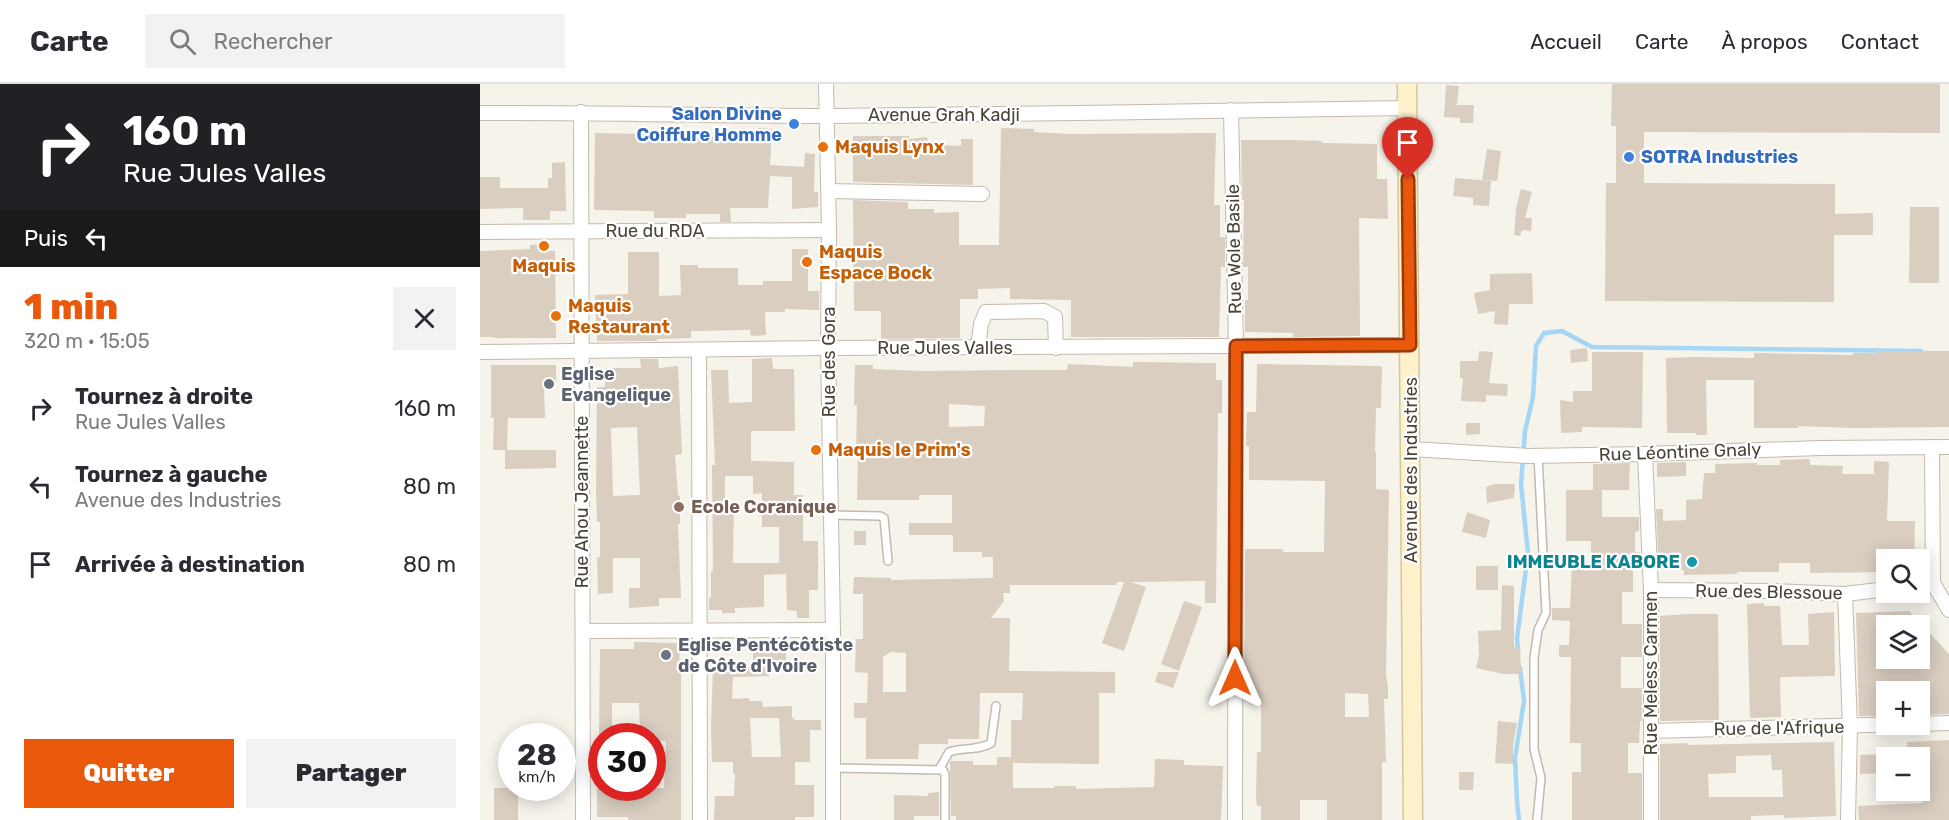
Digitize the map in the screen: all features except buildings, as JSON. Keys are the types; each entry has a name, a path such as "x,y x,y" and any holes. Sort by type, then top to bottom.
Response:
{"street":[{"name":"Rue des Gora","path":"826,84 830,230 828,348 833,630 833,820"},
{"name":"Avenue des Industries","path":"1407,84 1413,820"},
{"name":"Avenue Grah Kadji","path":"480,113 581,112 827,116 1407,108"},
{"name":"Rue Wole Basile","path":"1231,110 1236,346 1235,820"},
{"name":"Rue Ahou Jeannette","path":"581,112 583,820"},
{"path":"828,191 982,194"},
{"name":"Rue du RDA","path":"480,232 830,230"},
{"path":"978,348 981,324 986,312 1044,311 1055,318 1056,348"},
{"name":"Rue Jules Valles","path":"480,352 1410,345"},
{"path":"699,351 700,820"},
{"path":"1928,549 1932,447"},
{"name":"Rue Léontine Gnaly","path":"1411,449 1533,455 1949,447"},
{"name":"Rue Meless Carmen","path":"1646,454 1651,590 1651,820"},
{"path":"1930,588 1949,610"},
{"name":"Rue des Blessoue","path":"1651,590 1845,594 1876,590"},
{"path":"1845,594 1850,727 1848,820"},
{"path":"582,631 833,630"},
{"path":"1930,724 1949,723"},
{"name":"Rue de l'Afrique","path":"1651,731 1876,726"}],"lane":[{"path":"1533,455 1546,613 1538,630 1534,658 1534,748 1541,778 1537,820"},
{"path":"831,515 884,518 888,561"},
{"path":"940,768 949,752 956,749 984,747 991,742 996,706"},
{"path":"833,768 940,768 945,774 945,820"}],"waterway":[{"path":"1518,651 1517,638 1528,553 1521,484 1525,431 1533,397 1536,346 1544,333 1562,331 1592,347 1921,351"},
{"path":"1519,820 1515,758 1524,701 1520,668"}],"place":[{"name":"Salon Divine Coiffure Homme","path":"794,124"},
{"name":"Maquis Lynx","path":"823,147"},
{"name":"SOTRA Industries","path":"1629,157"},
{"name":"Maquis","path":"544,246"},
{"name":"Maquis Espace Bock","path":"807,262"},
{"name":"Maquis Restaurant","path":"556,316"},
{"name":"Eglise Evangelique","path":"549,384"},
{"name":"Maquis le Prim's","path":"816,450"},
{"name":"Ecole Coranique","path":"679,507"},
{"name":"IMMEUBLE KABORE","path":"1692,562"},
{"name":"Eglise Pentécôtiste de Côte d'Ivoire","path":"666,655"}],"route":[{"path":"1235,678 1236,346 1410,345 1408,179"}]}
